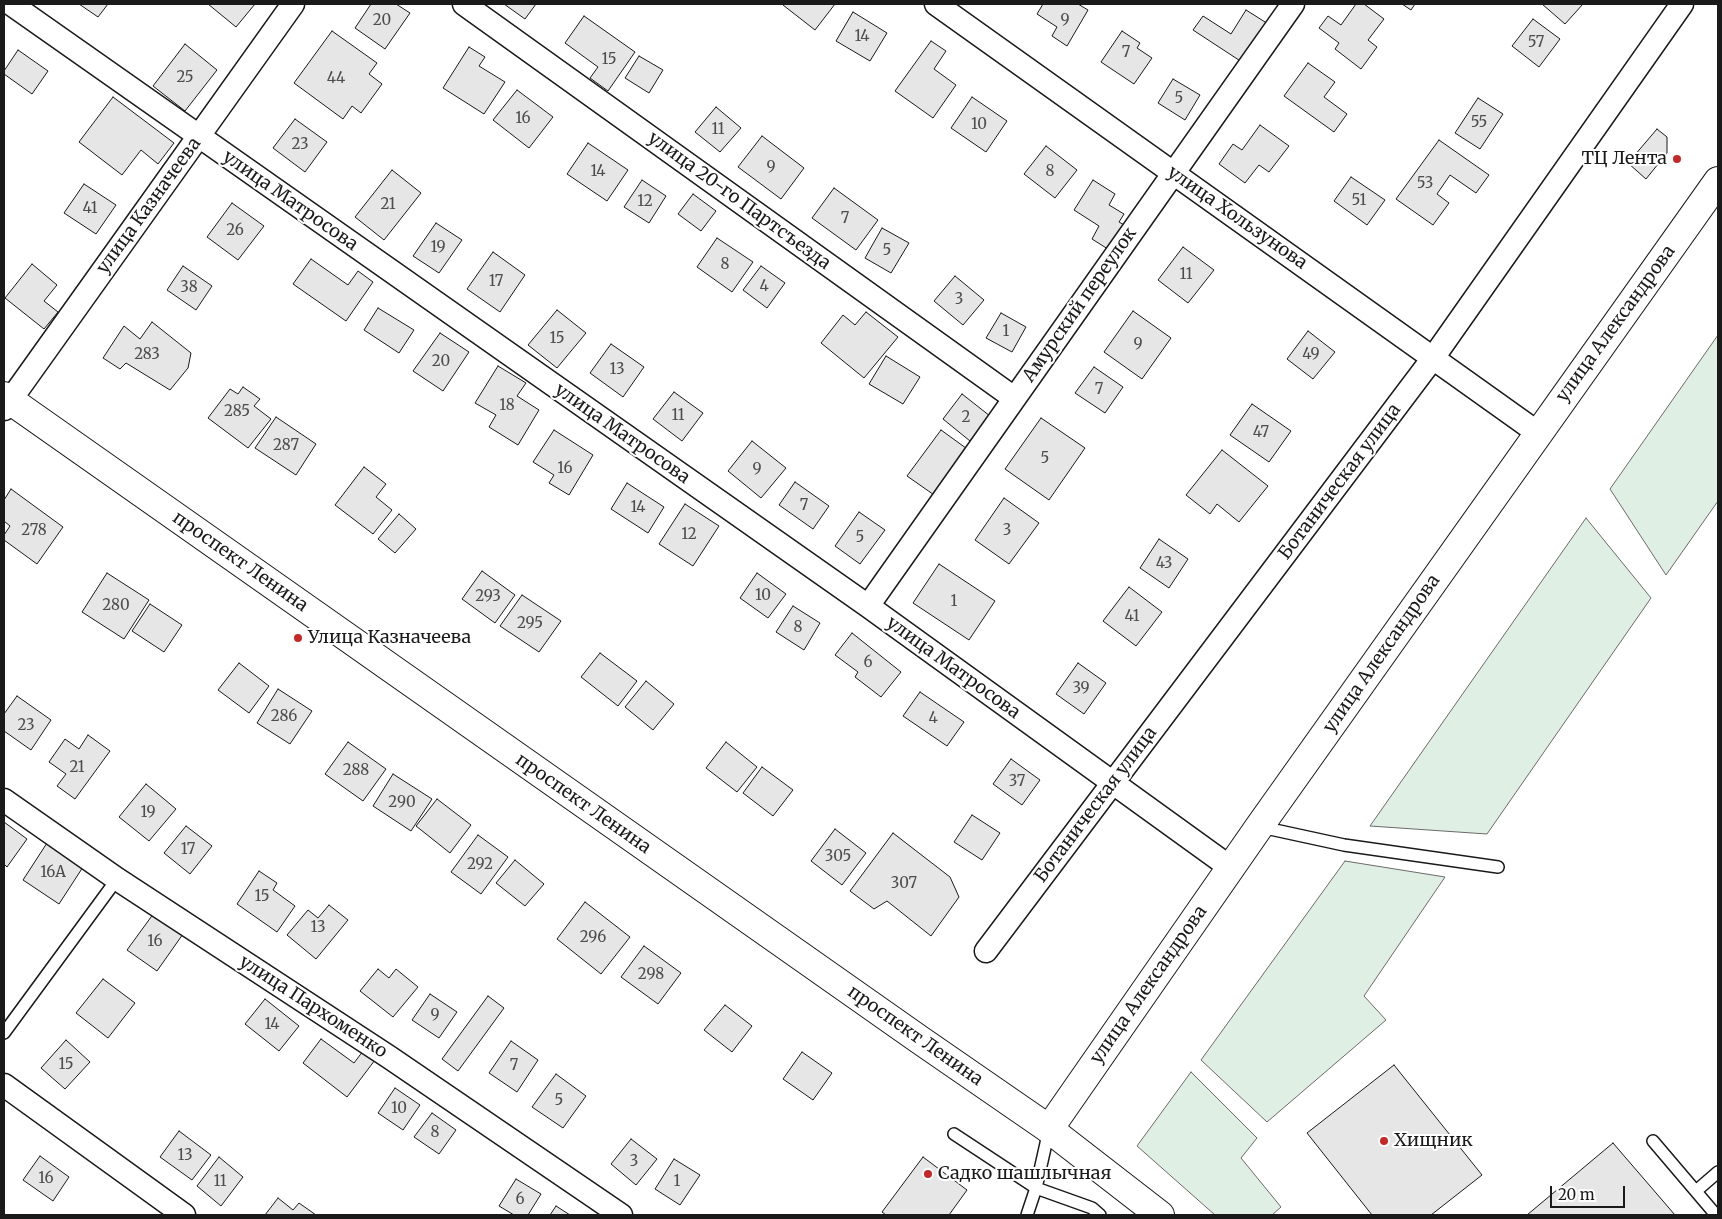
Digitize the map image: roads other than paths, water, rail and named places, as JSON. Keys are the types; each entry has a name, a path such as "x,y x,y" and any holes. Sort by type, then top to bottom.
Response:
{"main road":[{"name":"улица Александрова","path":"1049,1128 1230,868 1718,181"},
{"name":"проспект Ленина","path":"5,402 912,1035 1049,1128 1160,1215"}],"street":[{"name":"улица Матросова","path":"11,4 868,606 1230,868"},
{"name":"улица Казначеева","path":"5,402 293,4"},
{"name":"улица 20-го Партсъезда","path":"464,4 1014,398"},
{"name":"улица Хользунова","path":"936,4 1538,433"},
{"name":"Амурский переулок","path":"868,606 1293,4"},
{"name":"Ботаническая улица","path":"986,951 1433,358 1682,4"},
{"name":"улица Пархоменко","path":"4,800 117,879 389,1057 621,1215"},
{"path":"4,1085 184,1215"}],"lane":[{"path":"1259,827 1344,844 1498,867"},
{"path":"4,1033 117,879"},
{"path":"1027,1215 1036,1188 1049,1128"},
{"path":"954,1134 1036,1188 1092,1208 1100,1215"},
{"path":"1653,1141 1716,1215"},
{"path":"1696,1191 1718,1172"}],"place":[{"name":"ТЦ Лента","path":"1677,159"},
{"name":"Улица Казначеева","path":"298,638"},
{"name":"Хищник","path":"1384,1141"},
{"name":"Садко шашлычная","path":"928,1174"}]}
